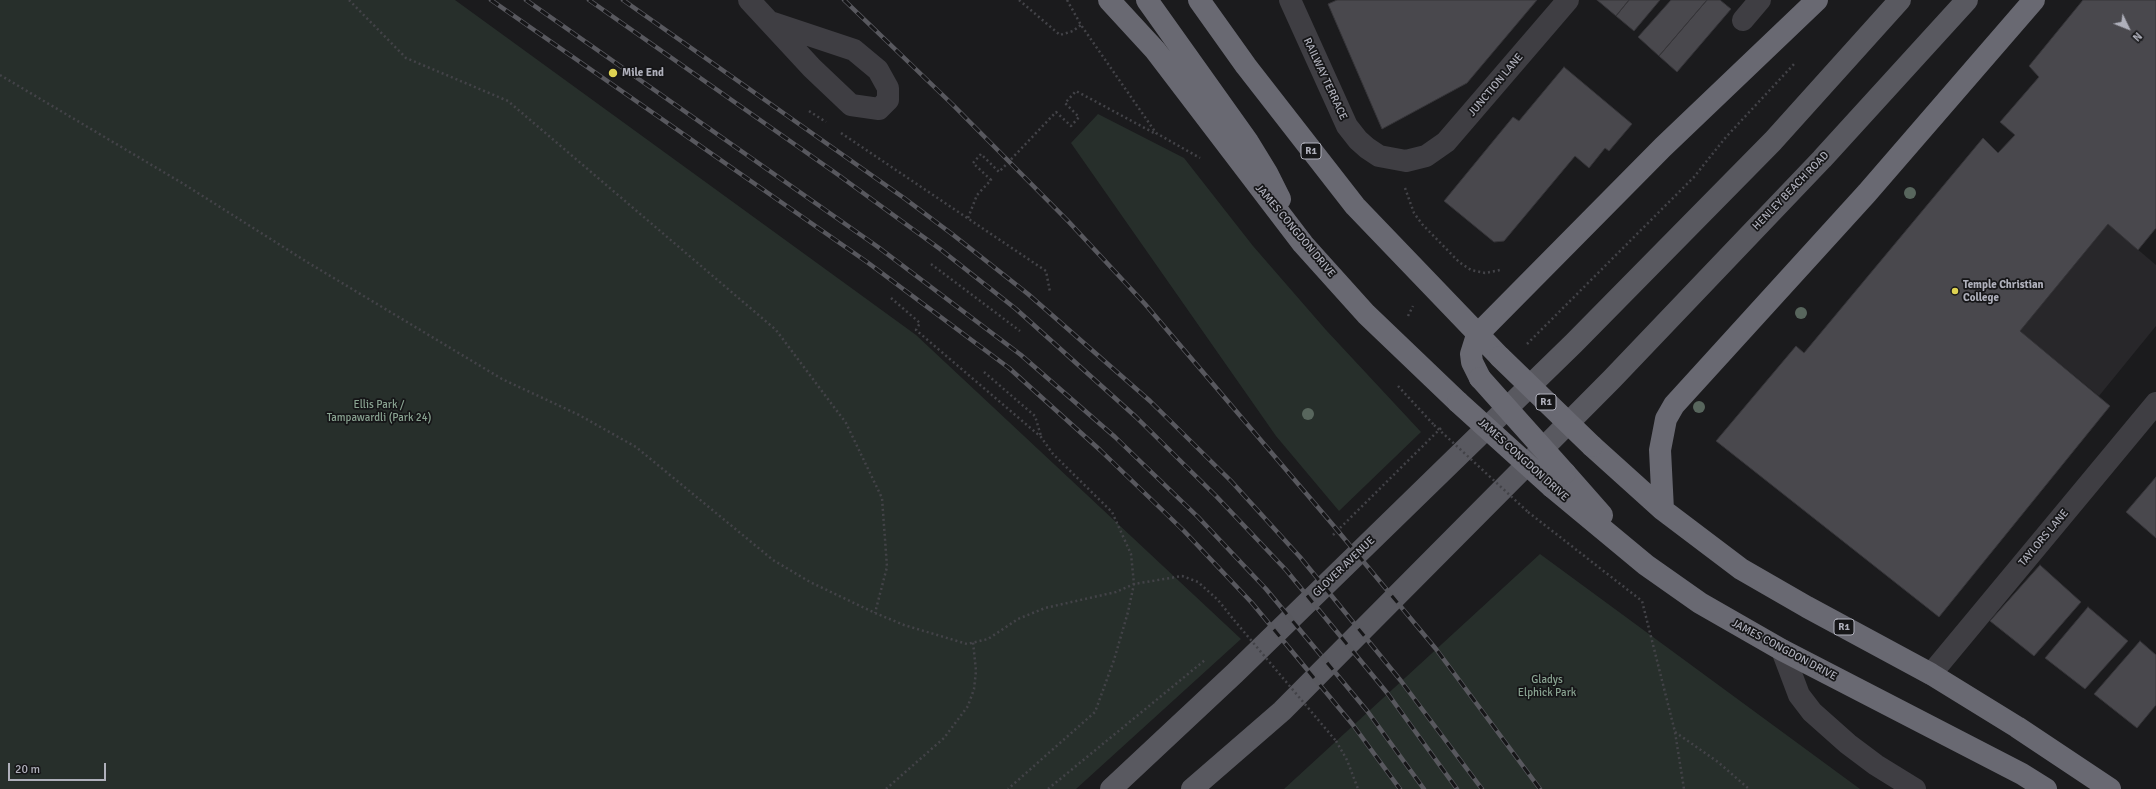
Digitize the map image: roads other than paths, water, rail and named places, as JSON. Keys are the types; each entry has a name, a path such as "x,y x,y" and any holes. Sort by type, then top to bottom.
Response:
{"highway":[{"name":"JAMES CONGDON DRIVE","path":"1109,0 1155,50 1304,244 1366,314 1458,402 1558,480 1646,565 1700,603 1782,650 2022,774 2046,789"},
{"path":"1146,0 1248,142 1267,173 1304,244"},
{"name":"R1","path":"1199,0 1246,66 1355,206 1500,358 1592,446 1663,510 1741,569 1807,607 1931,674 2017,726 2110,789"},
{"path":"1558,480 1480,378 1472,362 1471,354 1477,335 1663,147 1817,0"},
{"path":"1663,510 1660,450 1666,419 1674,406 1867,193 2034,0"}],"main road":[{"name":"GLOVER AVENUE","path":"1111,789 1235,673 1574,343 1773,141 1900,0"},
{"name":"HENLEY BEACH ROAD","path":"1192,789 1282,711 1612,379 1822,159 1967,0"}],"street":[{"path":"748,0 812,68 851,105 879,109 888,100 888,88 878,70 854,50 770,22"},
{"name":"RAILWAY TERRACE","path":"1290,0 1347,126 1358,140 1379,156 1394,160 1416,160"},
{"name":"JUNCTION LANE","path":"1416,160 1426,156 1446,142 1568,0"},
{"path":"1743,20 1760,0"},
{"name":"TAYLORS LANE","path":"1931,674 2156,403"},
{"path":"1782,650 1799,696 1812,712 1848,744 1876,765 1915,789"}],"railway":[{"path":"491,0 867,262 1009,368 1100,450 1184,531 1252,603 1353,725 1400,789"},
{"path":"526,0 878,247 1021,355 1115,437 1198,517 1266,589 1368,712 1424,789"},
{"path":"589,0 837,174 940,249 1016,309 1136,417 1216,496 1286,570 1388,694 1457,789"},
{"path":"623,0 904,198 952,234 1028,294 1150,401 1231,481 1300,557 1401,681 1482,789"},
{"path":"844,0 953,105 1068,221 1145,304 1333,525 1436,649 1540,789"}],"place":[{"name":"Mile End","path":"613,73"},
{"name":"Temple Christian College","path":"1955,291"}],"park label":[{"name":"Ellis Park / Tampawardli (Park 24)","path":"379,411"},
{"name":"Gladys Elphick Park","path":"1547,686"}]}
